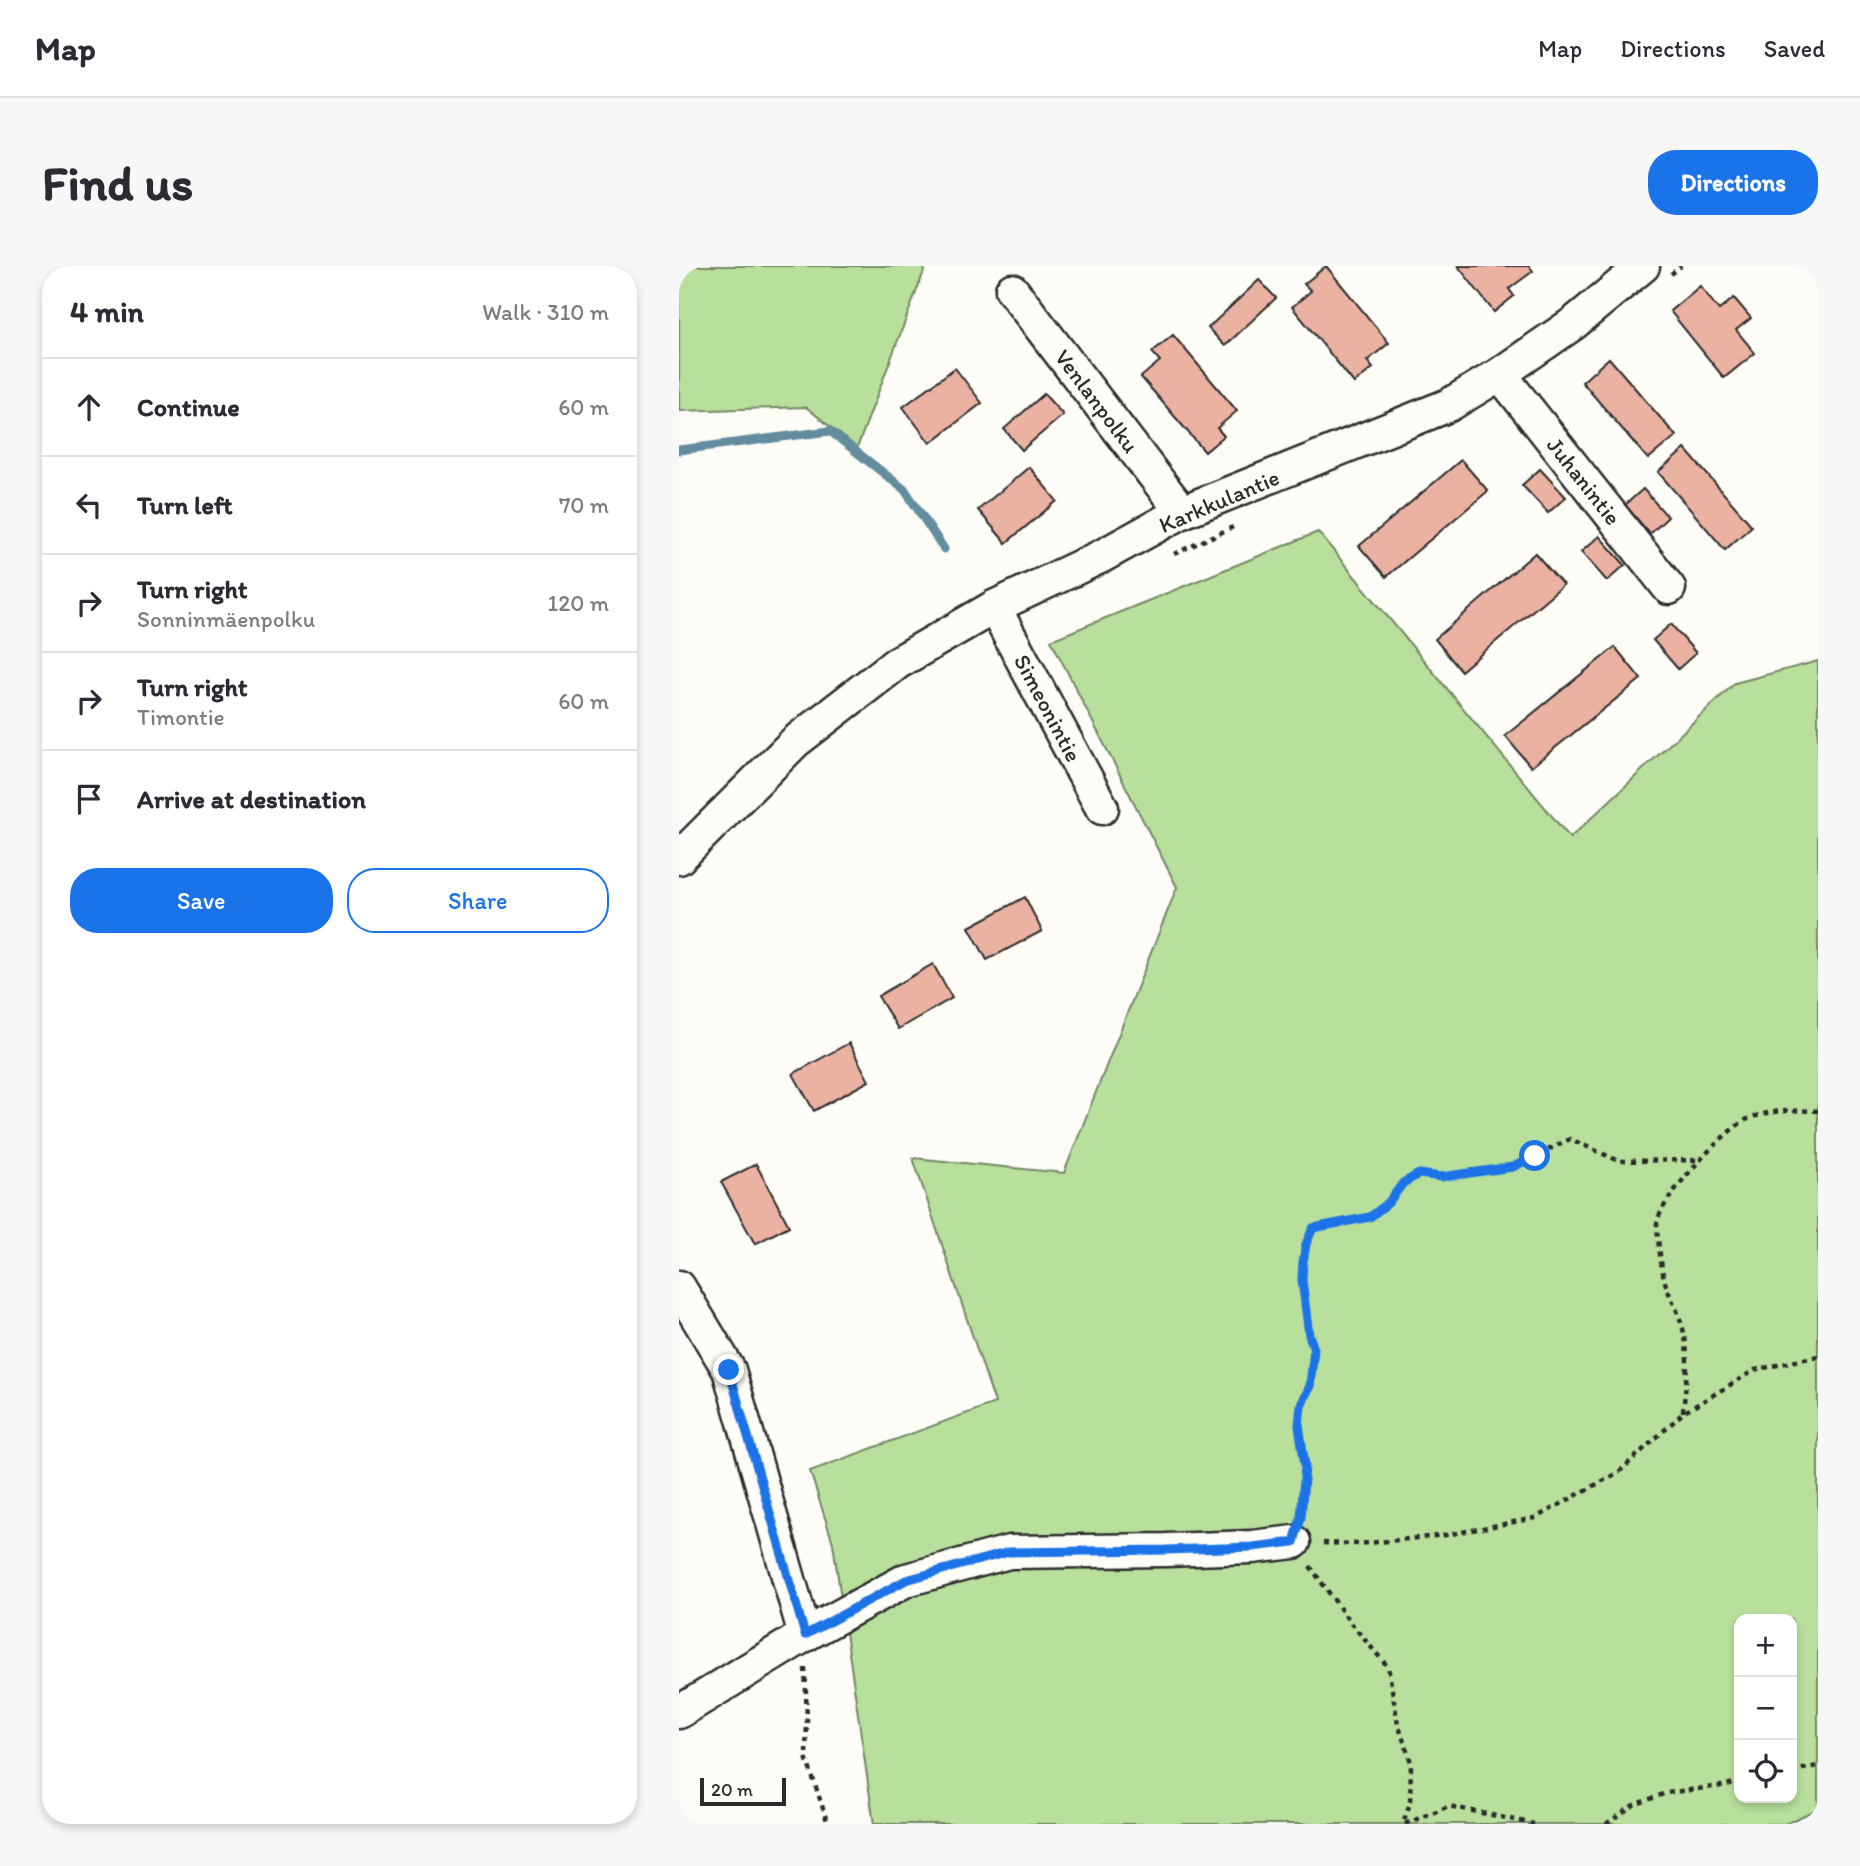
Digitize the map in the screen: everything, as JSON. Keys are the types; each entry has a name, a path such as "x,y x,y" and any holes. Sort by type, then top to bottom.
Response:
{"street":[{"name":"Karkkulantie","path":"679,858 796,741 897,663 994,607 1102,556 1182,512 1449,405 1657,270"},
{"name":"Venlanpolku","path":"1012,290 1182,512"},
{"name":"Juhanintie","path":"1500,374 1669,588"},
{"name":"Simeonintie","path":"994,607 1103,808"},
{"path":"679,1287 729,1370 805,1635"},
{"path":"679,1712 805,1635 906,1580 1009,1552 1252,1547 1294,1542"}],"path":[{"path":"1657,270 1681,266"},
{"path":"1167,557 1242,523"},
{"path":"1683,1413 1687,1352 1682,1323 1664,1281 1657,1222 1674,1191 1719,1140 1747,1118 1784,1110 1818,1111"},
{"path":"1294,1542 1301,1518 1305,1466 1299,1425 1301,1405 1310,1386 1314,1349 1309,1335 1302,1280 1306,1244 1313,1228 1370,1217 1388,1203 1403,1183 1419,1174 1441,1177 1513,1167 1570,1139 1619,1161 1701,1160"},
{"path":"1294,1542 1359,1544 1446,1535 1535,1518 1619,1472 1683,1413 1755,1370 1818,1356"},
{"path":"1294,1542 1349,1621 1388,1667 1398,1724 1411,1762 1410,1803 1404,1824"},
{"path":"805,1635 806,1757 828,1824"},
{"path":"1797,1770 1818,1766"},
{"path":"1606,1824 1634,1805 1666,1793 1734,1783"},
{"path":"1404,1824 1449,1805 1534,1824"}],"green space":[{"path":"679,266 926,266 857,448 806,407 679,411"},
{"path":"1318,532 1570,838 1735,683 1818,661 1818,1809 1785,1824 874,1824 833,1543 810,1471 995,1403 913,1158 1064,1173 1177,887 1051,640"}],"building":[{"path":"1326,266 1389,343 1367,361 1373,368 1354,383 1292,307 1311,291 1304,284"},
{"path":"1458,266 1529,266 1533,271 1509,289 1514,296 1494,312"},
{"path":"1259,280 1276,298 1225,346 1208,328"},
{"path":"1700,286 1719,310 1734,298 1751,318 1736,330 1755,353 1724,378 1670,311"},
{"path":"1173,335 1237,411 1217,428 1224,436 1205,452 1141,377 1160,361 1152,352"},
{"path":"1609,358 1676,436 1648,459 1582,382"},
{"path":"955,368 982,403 930,443 903,407"},
{"path":"1044,394 1063,415 1022,450 1004,429"},
{"path":"1685,449 1752,526 1725,550 1658,472"},
{"path":"1461,460 1488,491 1386,577 1359,546"},
{"path":"1029,467 1057,501 1006,543 978,510"},
{"path":"1540,469 1566,497 1548,513 1522,485"},
{"path":"1643,489 1668,517 1650,534 1625,505"},
{"path":"1599,536 1625,565 1607,581 1581,552"},
{"path":"1535,553 1563,585 1461,671 1435,639"},
{"path":"1671,624 1696,653 1678,669 1653,640"},
{"path":"1615,647 1641,679 1531,767 1505,736"},
{"path":"1025,897 1042,931 987,960 969,927"},
{"path":"933,964 952,998 898,1029 878,996"},
{"path":"849,1043 869,1081 814,1111 793,1074"},
{"path":"756,1164 789,1226 755,1244 721,1182"}],"waterway":[{"path":"679,450 830,431 905,490 944,549"}],"route":[{"path":"729,1370 805,1635 906,1580 1009,1552 1252,1547 1294,1542 1301,1518 1305,1466 1299,1425 1301,1405 1310,1386 1314,1349 1309,1335 1302,1280 1306,1244 1313,1228 1370,1217 1388,1203 1403,1183 1419,1174 1441,1177 1513,1167 1535,1156"}]}
